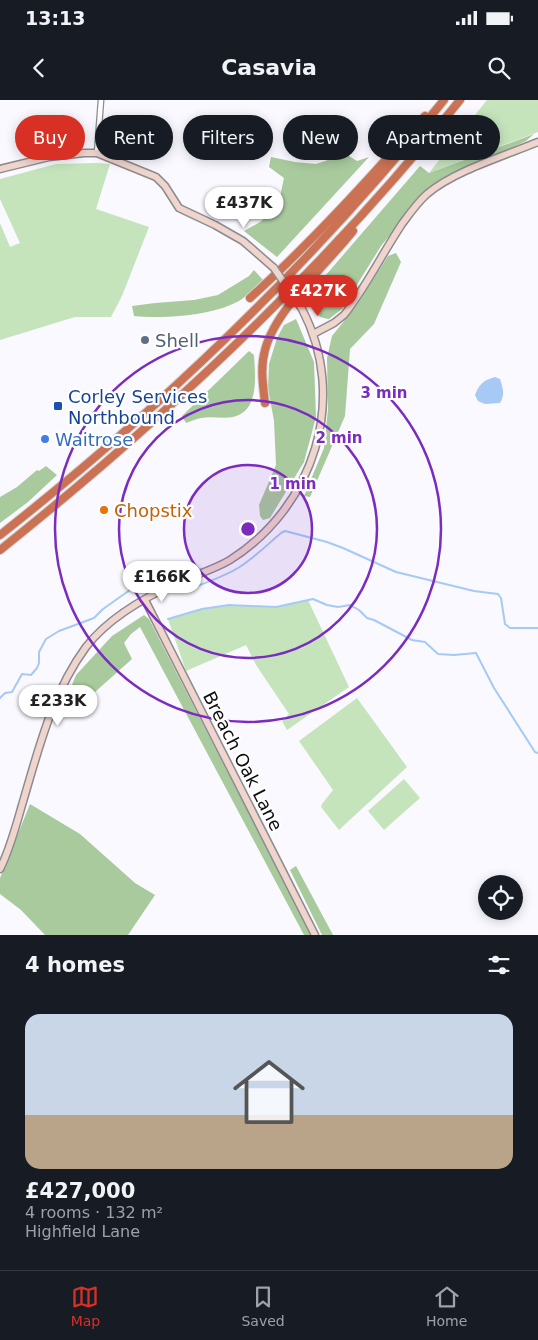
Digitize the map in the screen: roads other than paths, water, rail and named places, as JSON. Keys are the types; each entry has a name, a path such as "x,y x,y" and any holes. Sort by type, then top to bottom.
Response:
{"highway":[{"path":"250,298 324,226 439,100"},
{"path":"0,535 85,466 168,392 252,311 352,207 444,100"},
{"path":"264,403 261,375 265,349 276,324 286,308 348,238 460,100"},
{"path":"0,550 94,474 196,383 272,310 392,182"}],"street":[{"path":"99,115 100,100"},
{"path":"313,334 334,324 344,315 393,238 415,206 426,194 462,173 538,142"},
{"path":"0,169 49,157 76,153 95,153"},
{"path":"0,869 13,836 39,748 53,710 72,669 87,646 116,617 177,583 222,564 252,545 276,522 306,473 317,444 324,405 322,369 313,334 302,309 281,276 243,241 179,208 165,186 156,177 114,160"},
{"name":"Breach Oak Lane","path":"145,600 315,935"}],"water":[{"path":"495,377 500,379 503,388 503,397 500,403 485,404 478,401 475,395 480,385"}],"waterway":[{"path":"174,586 184,591 232,572 250,560 285,531 327,542 396,572 474,591 498,594 501,598 505,624 510,628 538,628"},
{"path":"0,698 5,693 12,692 22,674 31,675 37,668 39,652 46,639 59,631 94,618 103,609 137,585 159,577 170,583"},
{"path":"168,619 202,609 229,605 276,607 313,599 338,607 350,605 367,618 412,640 425,642 438,654 476,653 494,688 535,752 538,753"}],"place":[{"name":"Shell","path":"145,340"},
{"name":"Corley Services Northbound","path":"58,406"},
{"name":"Waitrose","path":"45,439"},
{"name":"Chopstix","path":"104,510"}]}
